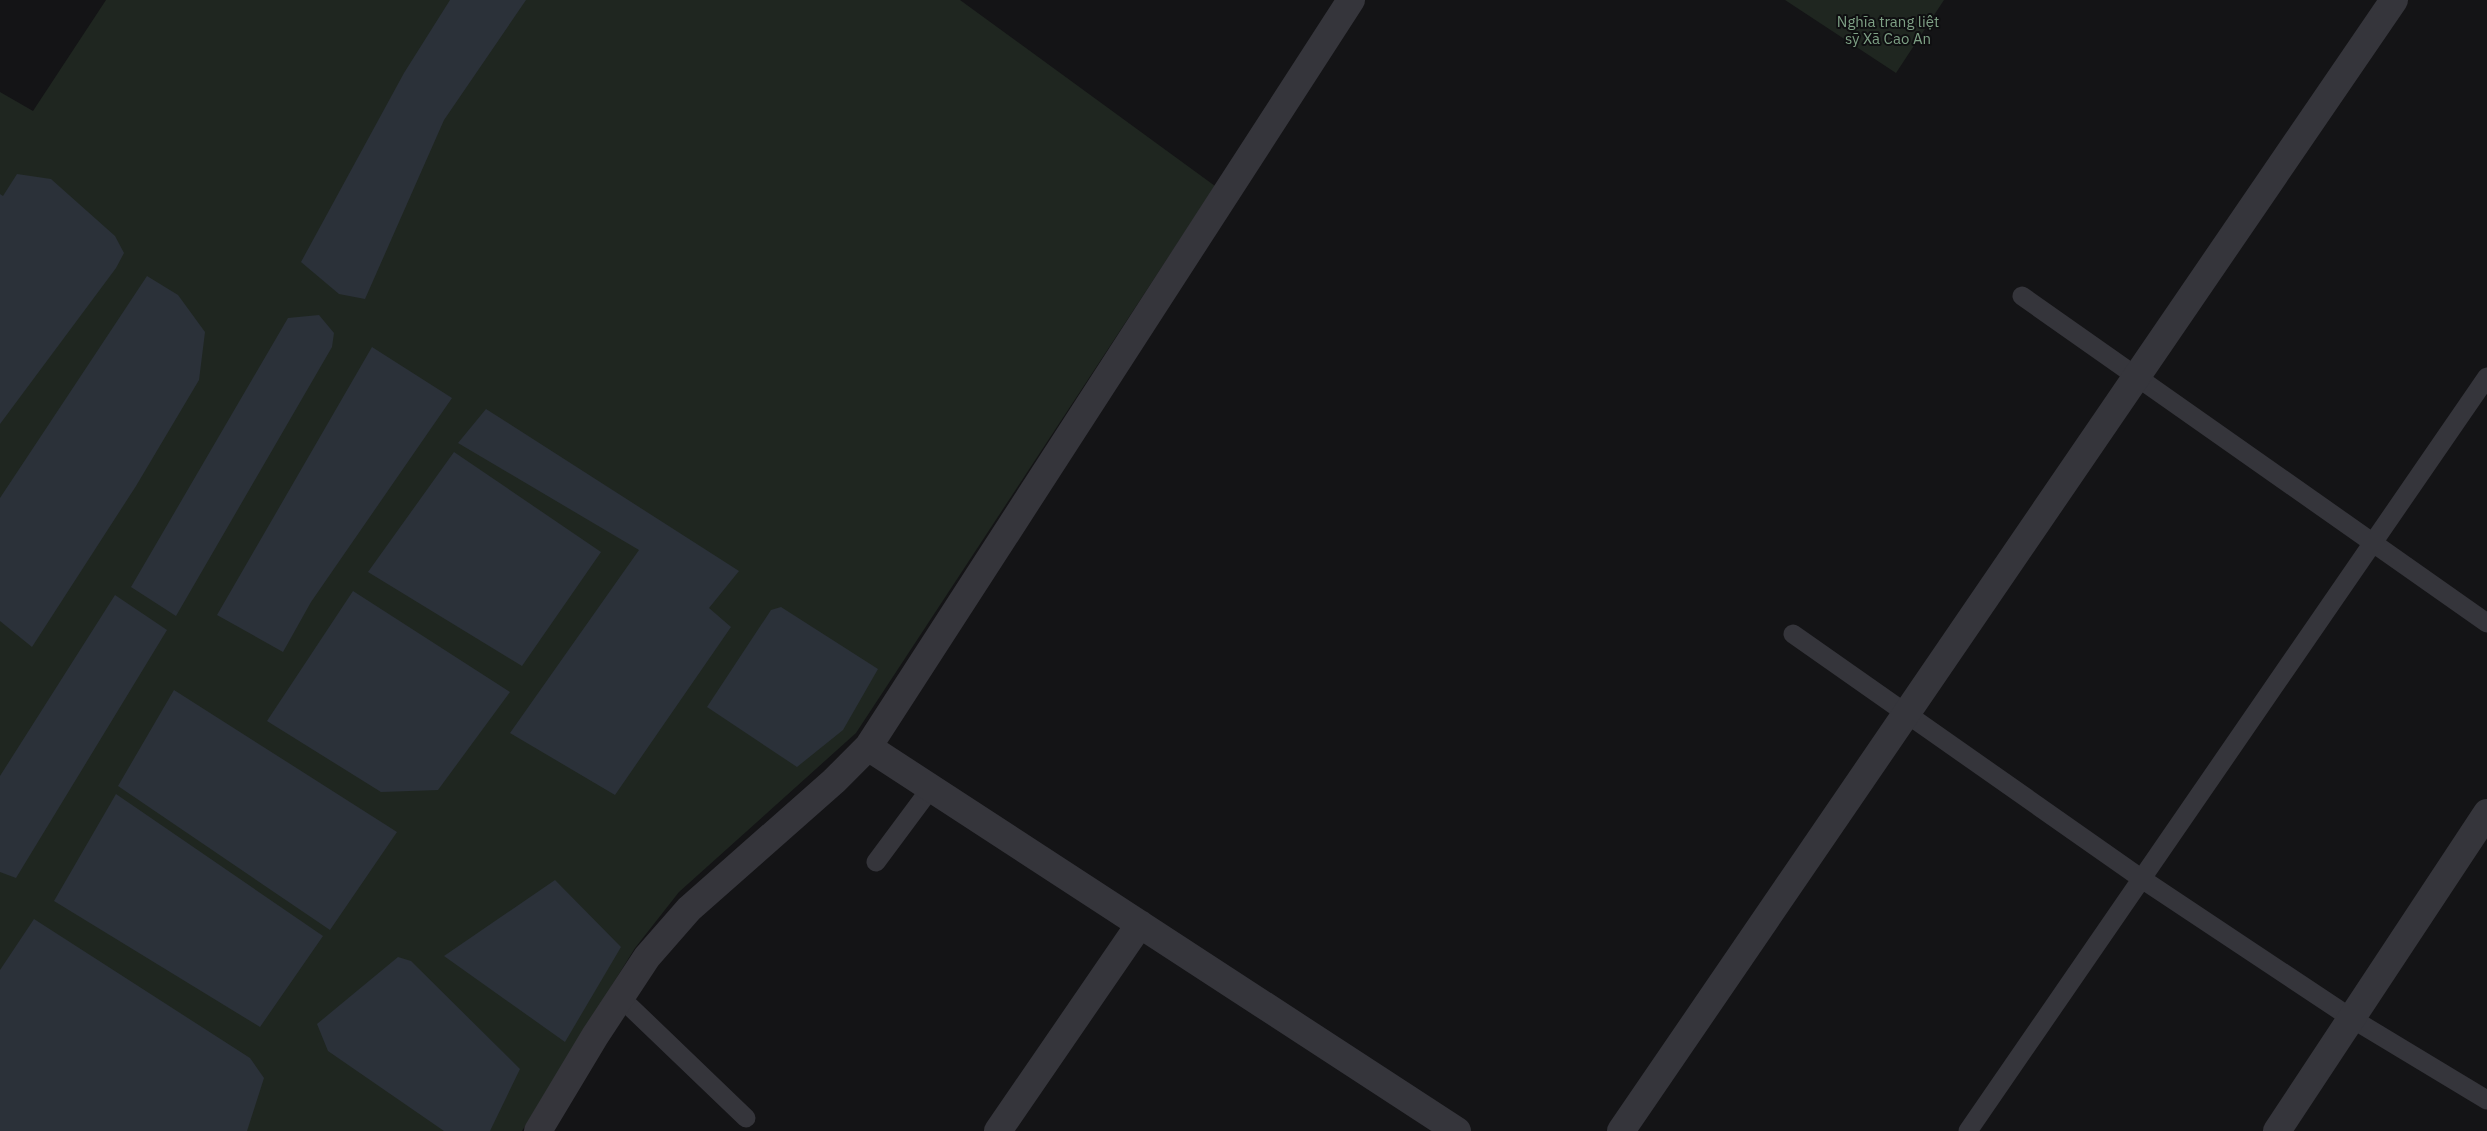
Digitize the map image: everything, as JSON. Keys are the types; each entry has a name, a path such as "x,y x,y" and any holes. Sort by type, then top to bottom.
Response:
{"street":[{"path":"538,1131 620,997 647,957 689,909 834,781 868,747 1351,0"},
{"path":"1621,1131 1907,716 2394,0"},
{"path":"868,747 1457,1131"},
{"path":"2277,1131 2487,813"},
{"path":"998,1131 1140,924"}],"lane":[{"path":"2022,296 2138,376 2372,544 2487,623"},
{"path":"1968,1131 2487,377"},
{"path":"1793,634 1907,716 2142,879 2351,1018 2487,1100"},
{"path":"876,862 931,788"},
{"path":"620,997 746,1118"}],"green space":[{"path":"106,0 960,0 1215,186 856,733 679,892 635,948 522,1131 0,1131 0,92 33,111"},
{"name":"Nghĩa trang liệt sỹ Xã Cao An","path":"1785,0 1944,0 1896,73"}],"shaded area":[{"path":"450,0 526,0 444,120 365,299 339,294 301,262 404,73"},
{"path":"17,174 51,179 115,236 124,253 116,268 0,424 0,194 3,196"},
{"path":"147,276 178,295 205,332 199,380 136,486 32,647 0,621 0,498"},
{"path":"319,315 334,333 332,347 176,616 131,587 288,318"},
{"path":"372,347 452,398 311,602 283,652 217,615"},
{"path":"486,409 739,571 709,608 731,627 615,795 510,733 639,550 458,443"},
{"path":"454,452 601,552 522,666 368,572"},
{"path":"353,591 510,692 438,790 381,792 267,721"},
{"path":"115,595 167,630 16,878 0,872 0,776"},
{"path":"781,607 878,669 843,730 797,767 707,707 771,610"},
{"path":"174,690 397,832 330,930 118,786"},
{"path":"116,794 323,936 260,1027 54,901"},
{"path":"555,880 621,947 565,1042 444,956"},
{"path":"34,919 250,1058 264,1078 247,1131 0,1131 0,970"},
{"path":"398,957 411,961 520,1069 490,1131 444,1131 328,1051 317,1024"}]}
